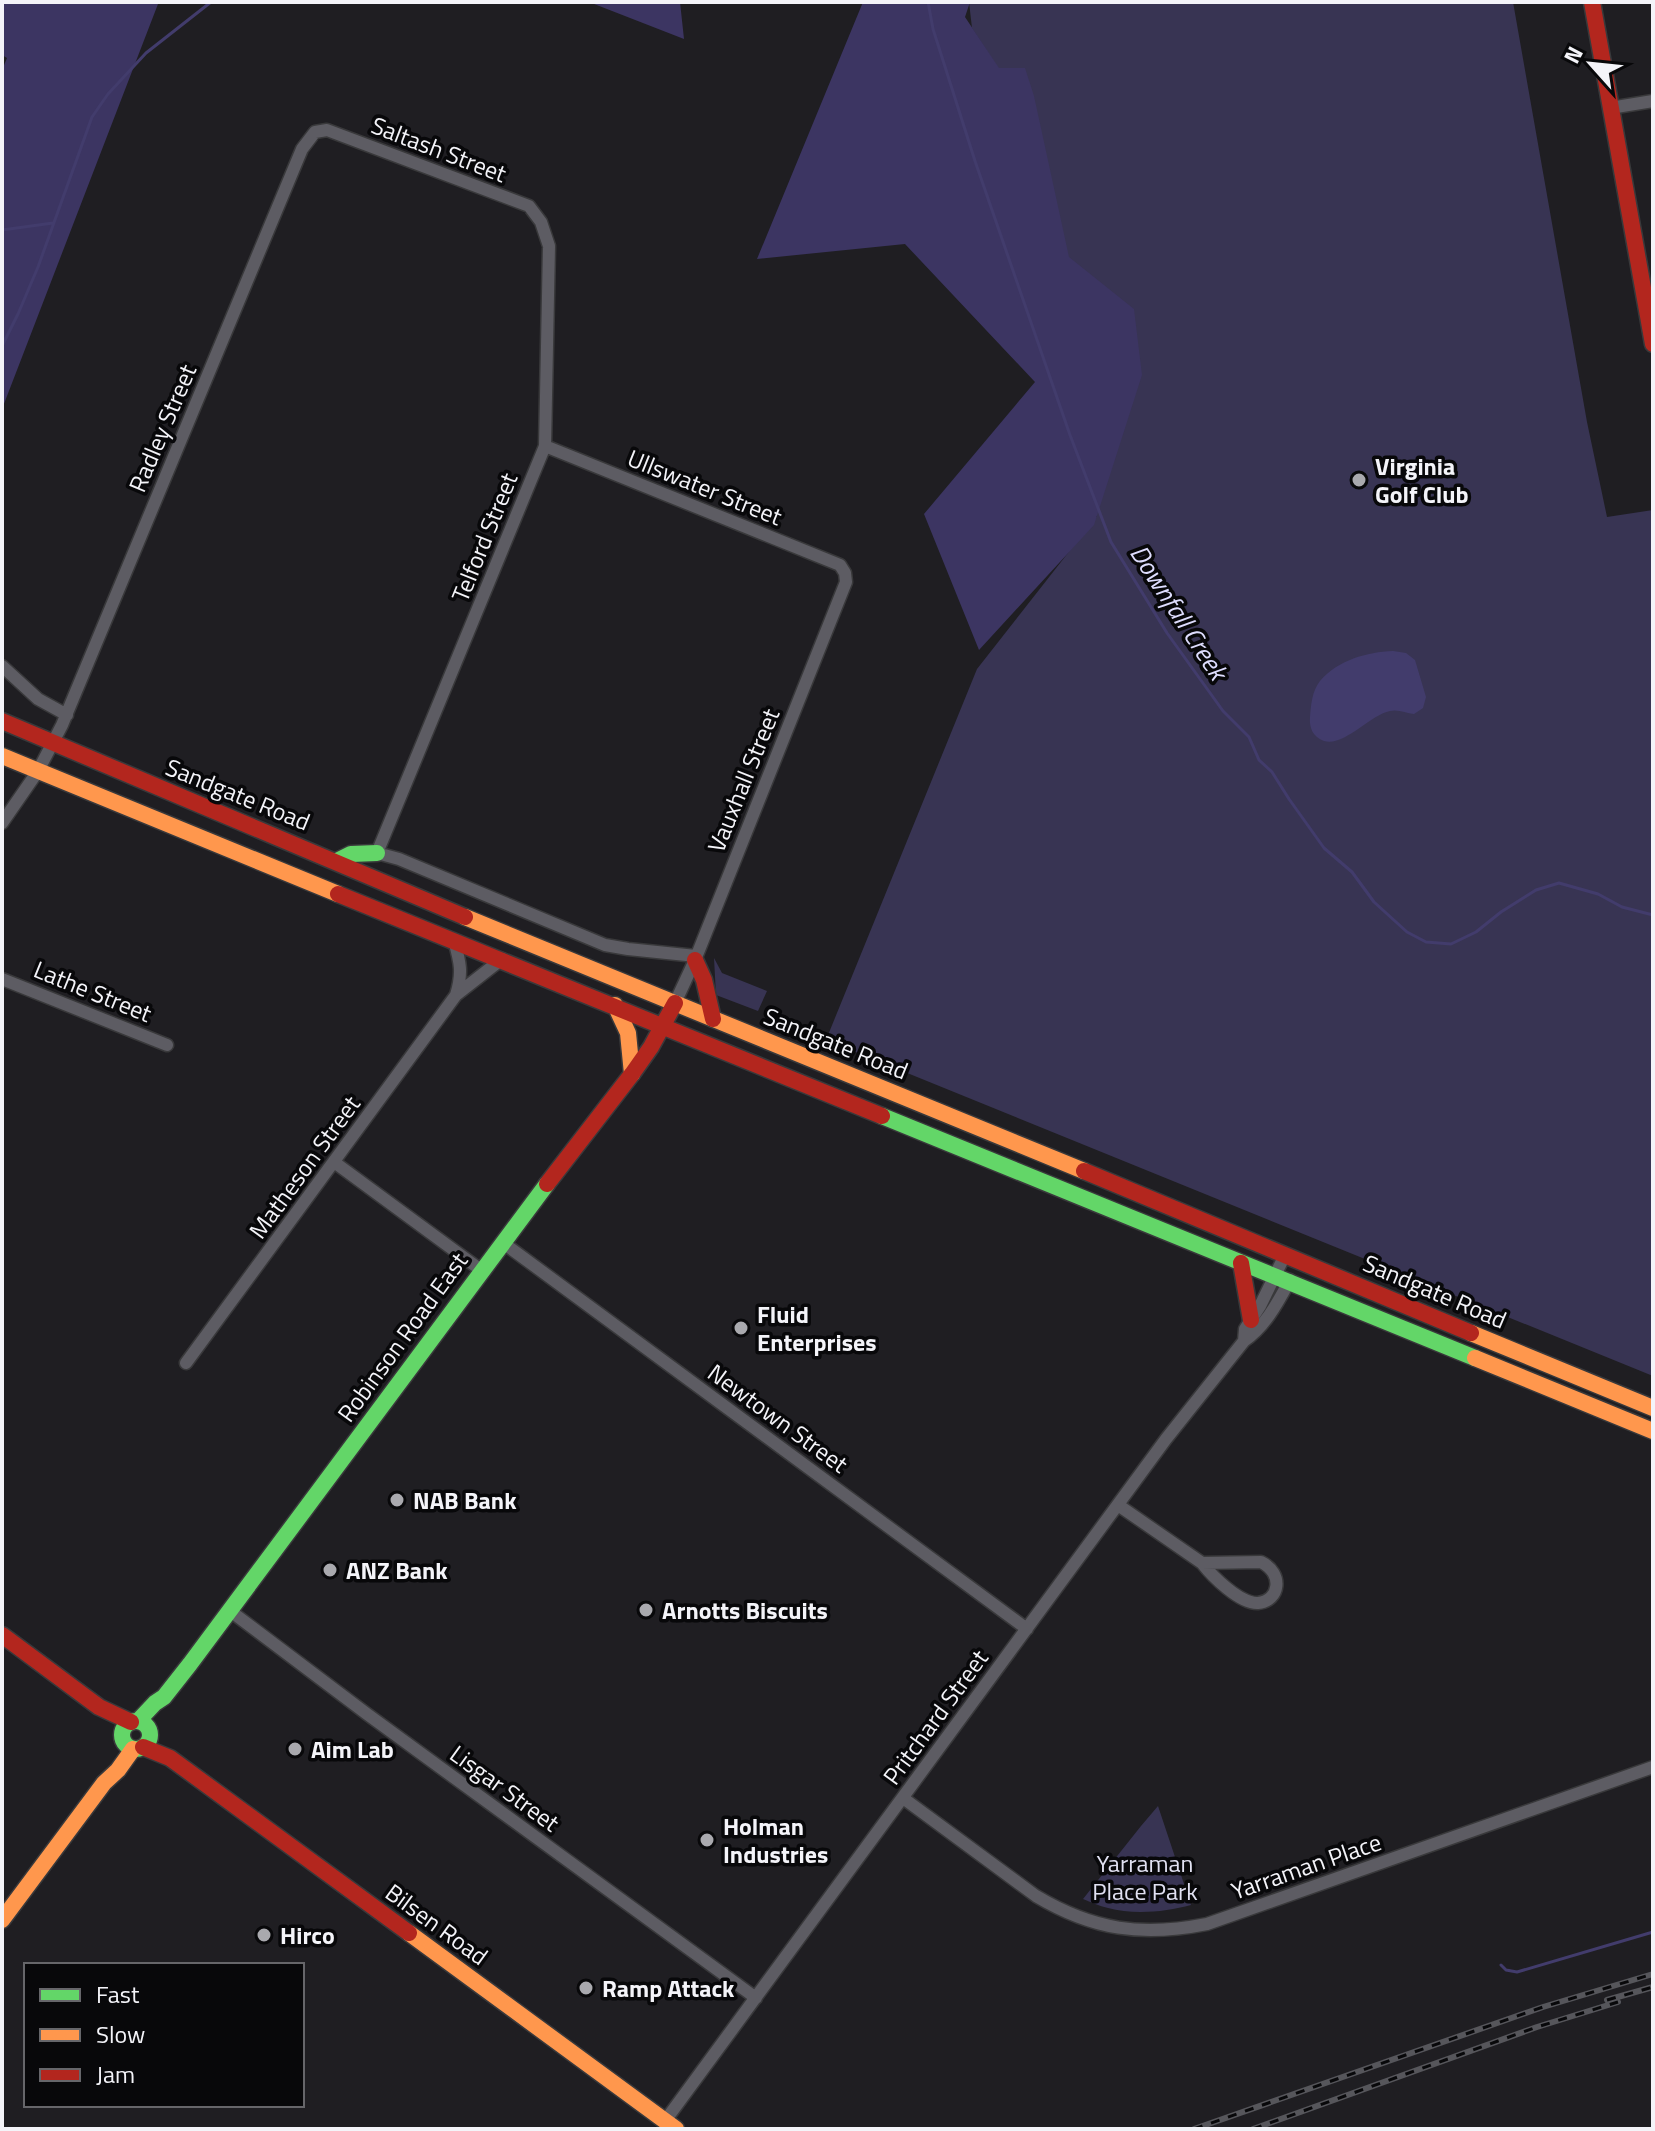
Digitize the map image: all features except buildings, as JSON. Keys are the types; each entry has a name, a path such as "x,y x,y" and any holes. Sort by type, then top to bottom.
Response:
{"main road":[{"path":"1592,2 1610,108 1644,259 1653,344"},
{"name":"Sandgate Road","path":"2,721 466,917 1653,1408"},
{"name":"Sandgate Road","path":"2,756 1653,1431"},
{"path":"337,861 351,854 377,853"},
{"path":"695,958 702,970 713,1019"},
{"name":"Robinson Road East","path":"2,1920 104,1783 118,1770 155,1703 164,1697 502,1242 632,1074 675,1003"},
{"path":"615,1005 628,1033 632,1074"},
{"path":"1241,1263 1251,1320"},
{"name":"Bilsen Road","path":"2,1635 99,1707 103,1715 164,1749 170,1758 671,2125"}],"street":[{"path":"1610,108 1653,101"},
{"name":"Saltash Street","path":"315,132 327,130 529,206 541,222"},
{"name":"Radley Street","path":"2,823 38,771 67,715 302,149 315,132"},
{"name":"Telford Street","path":"377,853 545,446 549,246 541,222"},
{"name":"Ullswater Street","path":"545,446 840,565 845,573"},
{"name":"Vauxhall Street","path":"675,1003 846,582 845,573"},
{"path":"2,666 38,699 67,715"},
{"path":"377,853 399,859 605,945 695,958"},
{"path":"454,939 461,974 456,995"},
{"name":"Matheson Street","path":"186,1363 456,995 502,959"},
{"name":"Lathe Street","path":"2,979 167,1045"},
{"path":"334,1162 481,1270"},
{"name":"Newtown Street","path":"502,1242 1027,1629"},
{"name":"Pritchard Street","path":"671,2125 756,1998 1166,1439 1244,1341 1267,1317 1292,1258"},
{"name":"Pritchard Street","path":"1244,1341 1245,1329 1282,1280"},
{"path":"1118,1505 1202,1563 1212,1576 1240,1597 1262,1602 1275,1589 1276,1575 1261,1562 1202,1563"},
{"name":"Lisgar Street","path":"229,1610 756,1998"},
{"name":"Yarraman Place","path":"903,1798 1053,1906 1107,1926 1132,1931 1157,1931 1207,1924 1653,1767"}],"green space":[{"name":"Virginia Golf Club","path":"969,2 1513,2 1587,422 1607,517 1653,510 1653,1376 826,1040 977,669 1097,516 1036,256 1033,121 972,28"},
{"path":"714,958 722,973 767,991 758,1011 716,995"},
{"name":"Yarraman Place Park","path":"1158,1806 1191,1905 1139,1912 1105,1907 1083,1899 1141,1826"}],"shaded area":[{"path":"2,2 158,4 2,409 2,70 7,58 2,55"},
{"path":"589,2 680,2 684,39"},
{"path":"863,2 970,2 965,17 999,68 1025,68 1034,96 1069,257 1134,309 1142,375 1094,525 979,650 924,514 1035,382 905,244 757,259"},
{"path":"1393,651 1406,653 1415,660 1426,697 1423,708 1414,714 1390,711 1332,742 1314,735 1311,703 1320,681 1354,658"}],"waterway":[{"path":"2,346 38,267 92,117 108,94 146,53 211,2"},
{"name":"Downfall Creek","path":"928,2 933,29 975,161 1070,435 1111,542 1167,633 1223,711 1249,737 1259,760 1272,772 1324,848 1352,872 1374,902 1407,932 1426,942 1451,944 1476,932 1536,890 1559,883 1598,894 1622,907 1653,915"},
{"path":"2,230 53,223"},
{"path":"1501,1965 1506,1970 1517,1972 1653,1932"}],"railway":[{"path":"1194,2129 1543,2007 1653,1974"},
{"path":"1607,2000 1653,1987"},
{"path":"1253,2129 1537,2027 1618,2002"}],"traffic: fast":[{"path":"337,861 351,854 377,853"},
{"path":"882,1116 1475,1358"},
{"path":"138,1721 164,1697 190,1664 547,1184"},
{"path":"136,1721 146,1725 150,1735 146,1745 136,1749 126,1745 122,1735 126,1725 136,1721"}],"traffic: slow":[{"path":"2,756 338,894"},
{"path":"465,917 1084,1171"},
{"path":"615,1005 628,1033 632,1074"},
{"path":"1471,1333 1653,1408"},
{"path":"1475,1358 1653,1431"},
{"path":"2,1920 133,1749"},
{"path":"409,1933 676,2129"}],"traffic: jam":[{"path":"1592,2 1653,344"},
{"path":"2,721 465,917"},
{"path":"338,894 882,1116"},
{"path":"695,960 704,980 713,1019"},
{"path":"547,1184 632,1074 675,1003"},
{"path":"1084,1171 1471,1333"},
{"path":"1241,1263 1251,1320"},
{"path":"2,1635 99,1707 131,1722"},
{"path":"143,1747 170,1758 409,1933"}],"place":[{"name":"Virginia Golf Club","path":"1359,480"},
{"name":"Fluid Enterprises","path":"741,1328"},
{"name":"NAB Bank","path":"397,1500"},
{"name":"ANZ Bank","path":"330,1570"},
{"name":"Arnotts Biscuits","path":"646,1610"},
{"name":"Aim Lab","path":"295,1749"},
{"name":"Holman Industries","path":"707,1840"},
{"name":"Hirco","path":"264,1935"},
{"name":"Ramp Attack","path":"586,1988"}]}
